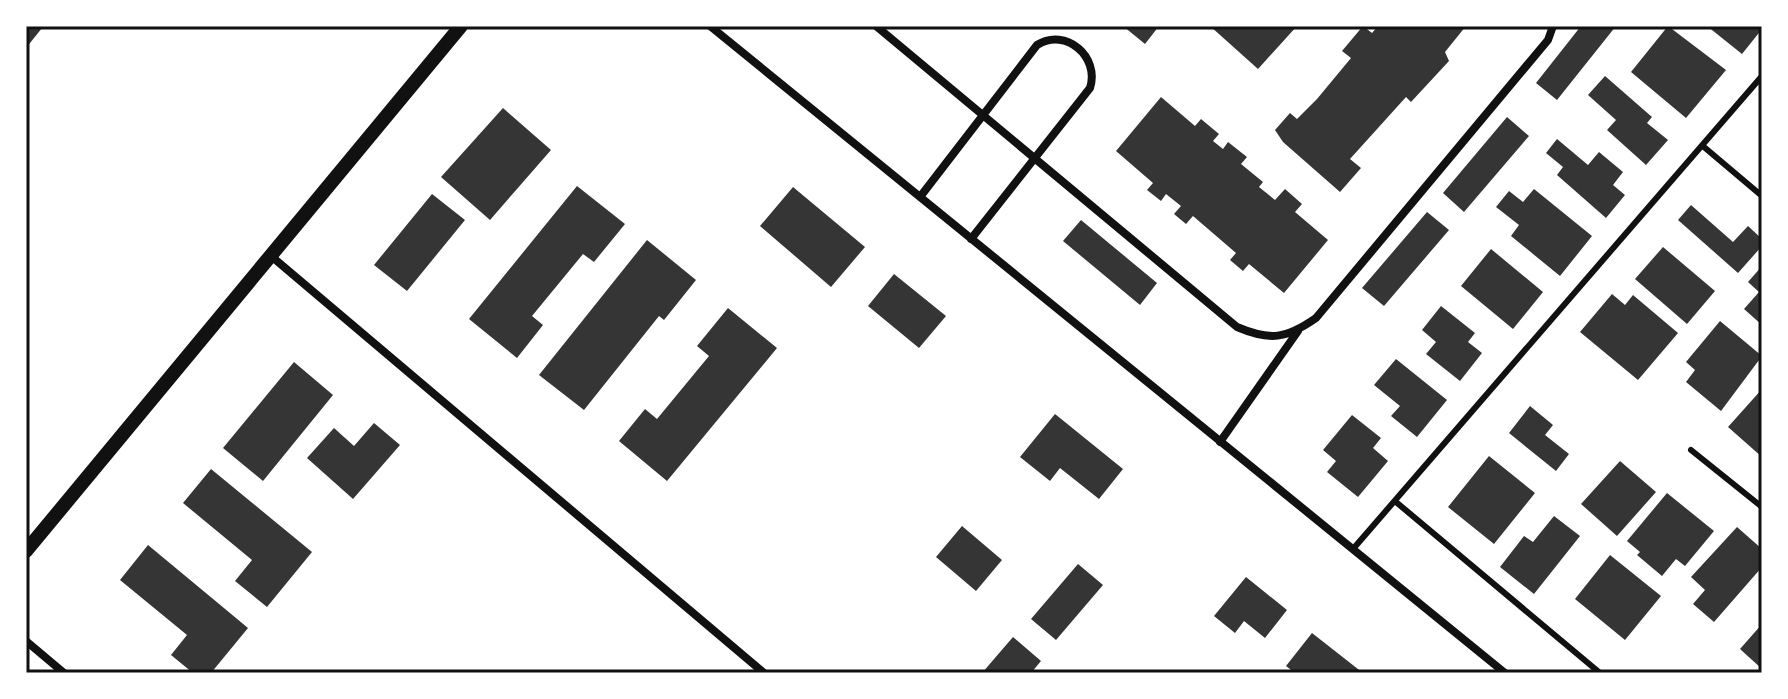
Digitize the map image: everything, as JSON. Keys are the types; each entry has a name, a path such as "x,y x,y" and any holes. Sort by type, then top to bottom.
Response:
{"street":[{"path":"26,551 461,26"},
{"path":"710,26 1505,673"},
{"path":"876,26 1237,327 1268,337 1299,330"},
{"path":"1220,442 1299,330 1326,306 1548,40 1553,26"},
{"path":"920,197 1037,45 1047,38 1061,38 1075,46 1090,63 1094,77 1090,88 971,239"},
{"path":"271,256 764,673"},
{"path":"26,641 64,673"}],"lane":[{"path":"1353,549 1704,147 1762,76"},
{"path":"1704,147 1762,196"},
{"path":"1691,450 1762,507"},
{"path":"1396,502 1600,673"}],"building":[{"path":"26,26 42,28 26,48"},
{"path":"1123,26 1159,26 1145,44"},
{"path":"1210,26 1297,26 1258,69"},
{"path":"1363,26 1372,33 1378,26 1466,26 1445,52 1449,61 1411,102 1406,97 1350,159 1361,168 1340,192 1283,142 1275,130 1290,113 1297,119 1317,99 1351,58 1342,51"},
{"path":"1581,26 1616,26 1557,100 1536,83"},
{"path":"1668,26 1726,70 1686,118 1631,72"},
{"path":"1707,26 1762,26 1762,29 1742,54"},
{"path":"1605,76 1652,117 1647,123 1668,140 1646,165 1607,130 1616,120 1588,95"},
{"path":"1161,97 1195,126 1201,119 1219,134 1213,141 1223,149 1228,142 1247,157 1241,164 1263,182 1259,187 1275,200 1285,189 1302,204 1295,212 1328,240 1284,293 1249,264 1243,271 1230,260 1236,253 1193,216 1186,224 1174,214 1181,206 1166,194 1161,201 1147,190 1153,183 1116,151"},
{"path":"503,108 551,150 490,220 441,177"},
{"path":"1507,117 1529,136 1464,212 1443,193"},
{"path":"1557,139 1588,165 1599,152 1623,172 1613,185 1625,195 1606,218 1557,175 1563,167 1546,153"},
{"path":"577,186 625,224 594,262 583,254 532,316 543,325 517,358 469,319"},
{"path":"793,187 865,247 831,287 760,226"},
{"path":"1534,189 1592,236 1560,276 1511,236 1519,225 1496,207 1509,191 1523,202"},
{"path":"432,194 465,220 407,291 374,265"},
{"path":"1691,205 1733,242 1748,226 1762,239 1762,246 1738,273 1678,220"},
{"path":"1427,212 1449,230 1384,306 1362,288"},
{"path":"1081,220 1157,283 1140,305 1063,241"},
{"path":"647,240 696,280 664,320 659,316 584,410 539,375"},
{"path":"1663,247 1715,291 1687,324 1635,279"},
{"path":"1491,249 1543,292 1513,329 1461,286"},
{"path":"1762,266 1762,325 1744,309 1759,292 1748,282"},
{"path":"894,274 946,316 919,348 868,306"},
{"path":"1612,294 1625,305 1633,295 1678,333 1638,380 1580,332"},
{"path":"1441,306 1475,333 1468,342 1482,353 1460,381 1426,354 1436,342 1422,330"},
{"path":"728,308 777,348 667,481 619,441 645,409 657,419 709,356 697,346"},
{"path":"1720,321 1762,356 1721,411 1686,382 1695,370 1686,362"},
{"path":"1396,359 1447,400 1417,437 1391,416 1400,406 1374,385"},
{"path":"294,362 333,395 263,481 223,448"},
{"path":"1762,389 1762,457 1728,427"},
{"path":"1530,406 1553,425 1545,435 1569,454 1556,471 1509,433"},
{"path":"1055,414 1123,469 1099,499 1060,468 1050,481 1020,457"},
{"path":"1352,415 1381,438 1373,448 1388,461 1358,497 1327,472 1336,461 1323,450"},
{"path":"374,423 400,445 353,499 307,458 334,428 354,446"},
{"path":"1489,456 1535,493 1494,544 1448,507"},
{"path":"1620,461 1656,492 1617,536 1581,504"},
{"path":"211,469 312,552 267,607 235,581 252,560 183,503"},
{"path":"1667,493 1714,531 1685,566 1676,559 1662,576 1637,555 1640,552 1627,541"},
{"path":"1554,516 1580,536 1534,594 1500,567 1524,536 1533,542"},
{"path":"962,526 1002,560 976,591 936,557"},
{"path":"1737,527 1762,549 1762,567 1714,622 1693,604 1705,590 1691,577"},
{"path":"148,545 248,628 211,673 193,673 171,655 187,635 120,580"},
{"path":"1610,555 1661,596 1625,640 1575,599"},
{"path":"1078,564 1103,585 1056,640 1031,619"},
{"path":"1246,577 1287,610 1265,638 1244,621 1235,633 1214,616"},
{"path":"1762,624 1762,669 1740,649"},
{"path":"1312,633 1363,673 1295,673 1286,666"},
{"path":"1013,637 1041,661 1031,673 982,673"}]}
